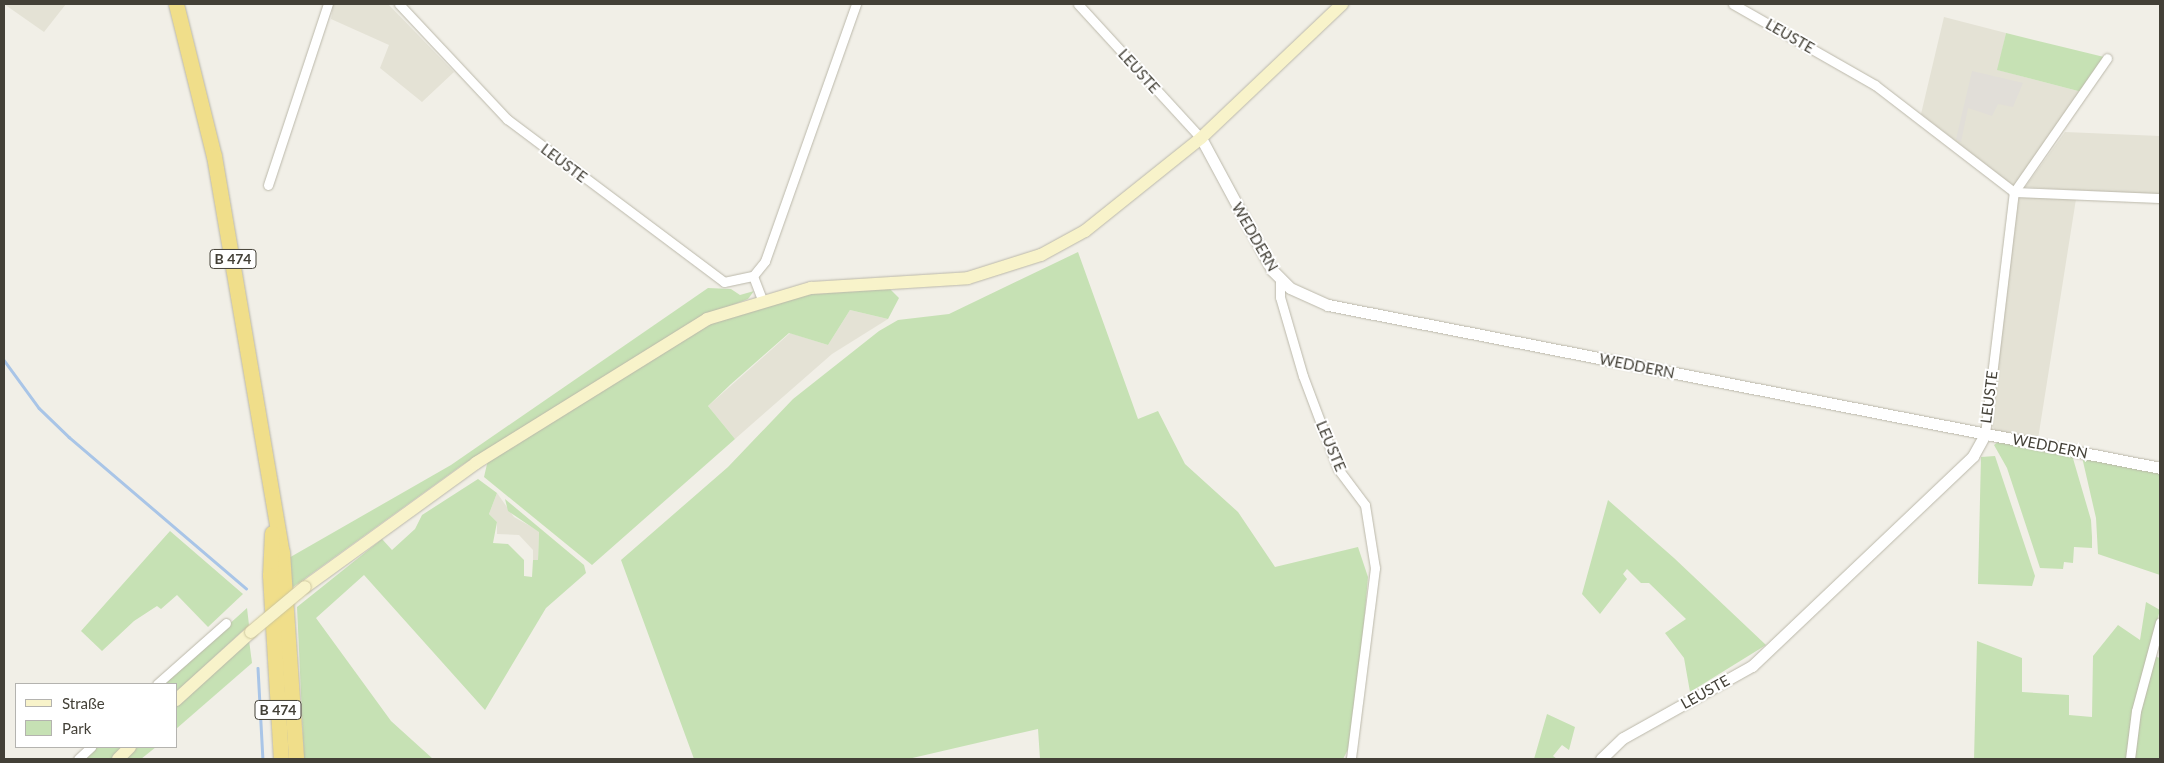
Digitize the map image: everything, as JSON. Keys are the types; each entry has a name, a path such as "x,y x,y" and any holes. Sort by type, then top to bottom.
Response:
{"highway":[{"name":"B 474","path":"176,4 216,166 273,517 284,572 296,759"},
{"name":"B 474","path":"273,517 270,576 281,759"}],"main road":[{"path":"178,698 251,632 305,587 436,489 611,377 707,319 762,299 811,288 968,278 1041,255 1108,216 1201,138 1342,4"},
{"path":"118,759 129,748"}],"street":[{"path":"268,185 328,4"},
{"name":"LEUSTE","path":"399,4 531,138 718,279 753,276"},
{"path":"762,299 753,276 765,261 856,4"},
{"name":"LEUSTE","path":"1078,4 1201,138"},
{"name":"LEUSTE","path":"1601,759 1623,738 1752,666 1974,456 1985,434 2014,192 1875,85 1733,4"},
{"path":"2014,192 2107,58"},
{"name":"WEDDERN","path":"1201,138 1280,280 1302,296 1328,306 2160,468"},
{"path":"2014,192 2160,198"},
{"name":"LEUSTE","path":"1280,280 1280,297 1314,404 1338,469 1365,505 1375,568 1351,759"},
{"path":"158,683 226,622"},
{"path":"2130,759 2136,711 2160,622"},
{"path":"78,759 90,748"}],"shaded area":[{"path":"4,4 66,4 44,32"},
{"path":"333,4 388,4 454,72 422,102 380,68 389,45 331,19"},
{"path":"1944,17 2006,33 1998,70 2082,92 2015,187 1921,114"},
{"path":"1972,71 2023,83 2013,107 1998,104 1992,116 1968,108 1961,142 1956,139"},
{"path":"2065,132 2160,136 2160,195 2025,187"},
{"path":"2016,197 2076,199 2038,439 1996,432 1991,424"},
{"path":"850,310 888,319 832,354 735,439 708,406 790,333 828,345"},
{"path":"497,493 514,517 539,531 538,560 533,560 533,550 519,535 497,534 497,522 489,514"}],"green space":[{"path":"2006,33 2104,57 2082,92 1997,70"},
{"path":"1078,252 1138,419 1158,411 1185,464 1238,512 1275,567 1358,547 1368,577 1354,738 1343,759 1040,759 1038,729 908,759 694,759 621,560 728,467 793,399 879,331 898,320 949,314"},
{"path":"708,288 731,289 740,295 754,291 748,299 710,314 462,465 289,590 287,559 451,465"},
{"path":"890,289 899,298 888,319 850,310 828,345 789,333 731,384 708,406 735,439 592,565 484,477 488,460 715,321 799,295"},
{"path":"1999,441 2072,455 2091,520 2092,548 2074,547 2073,563 2064,562 2063,569 2040,568 2007,468 1994,445"},
{"path":"1995,456 2035,576 2032,586 1978,584 1981,457"},
{"path":"2082,457 2160,472 2160,575 2098,554 2096,518"},
{"path":"478,479 497,493 489,514 497,522 493,543 508,544 524,560 524,576 532,577 533,560 538,560 539,532 508,511 505,499 584,565 586,573 546,608 485,710 364,575 316,618 391,721 433,759 304,759 297,607 382,539 392,550 415,529 422,515"},
{"path":"1608,500 1674,558 1766,645 1690,692 1684,658 1665,633 1686,619 1649,583 1641,583 1627,569 1623,574 1627,579 1600,614 1582,594"},
{"path":"170,531 243,594 208,627 177,595 161,609 157,606 134,621 102,651 81,631"},
{"path":"2146,602 2160,610 2132,712 2126,759 1974,759 1977,641 2022,658 2022,692 2069,695 2069,715 2092,717 2093,656 2118,625 2140,640"},
{"path":"247,608 249,625 178,690 178,683 164,683"},
{"path":"249,640 252,663 178,727 178,704"},
{"path":"2154,656 2160,658 2160,759 2132,759 2139,711"},
{"path":"1547,714 1575,727 1569,750 1562,745 1553,756 1557,759 1534,759"},
{"path":"95,748 122,748 111,759 82,759"},
{"path":"135,748 155,748 141,759 124,759"}],"waterway":[{"path":"4,360 39,408 69,437 246,588"},
{"path":"258,668 263,759"}]}
